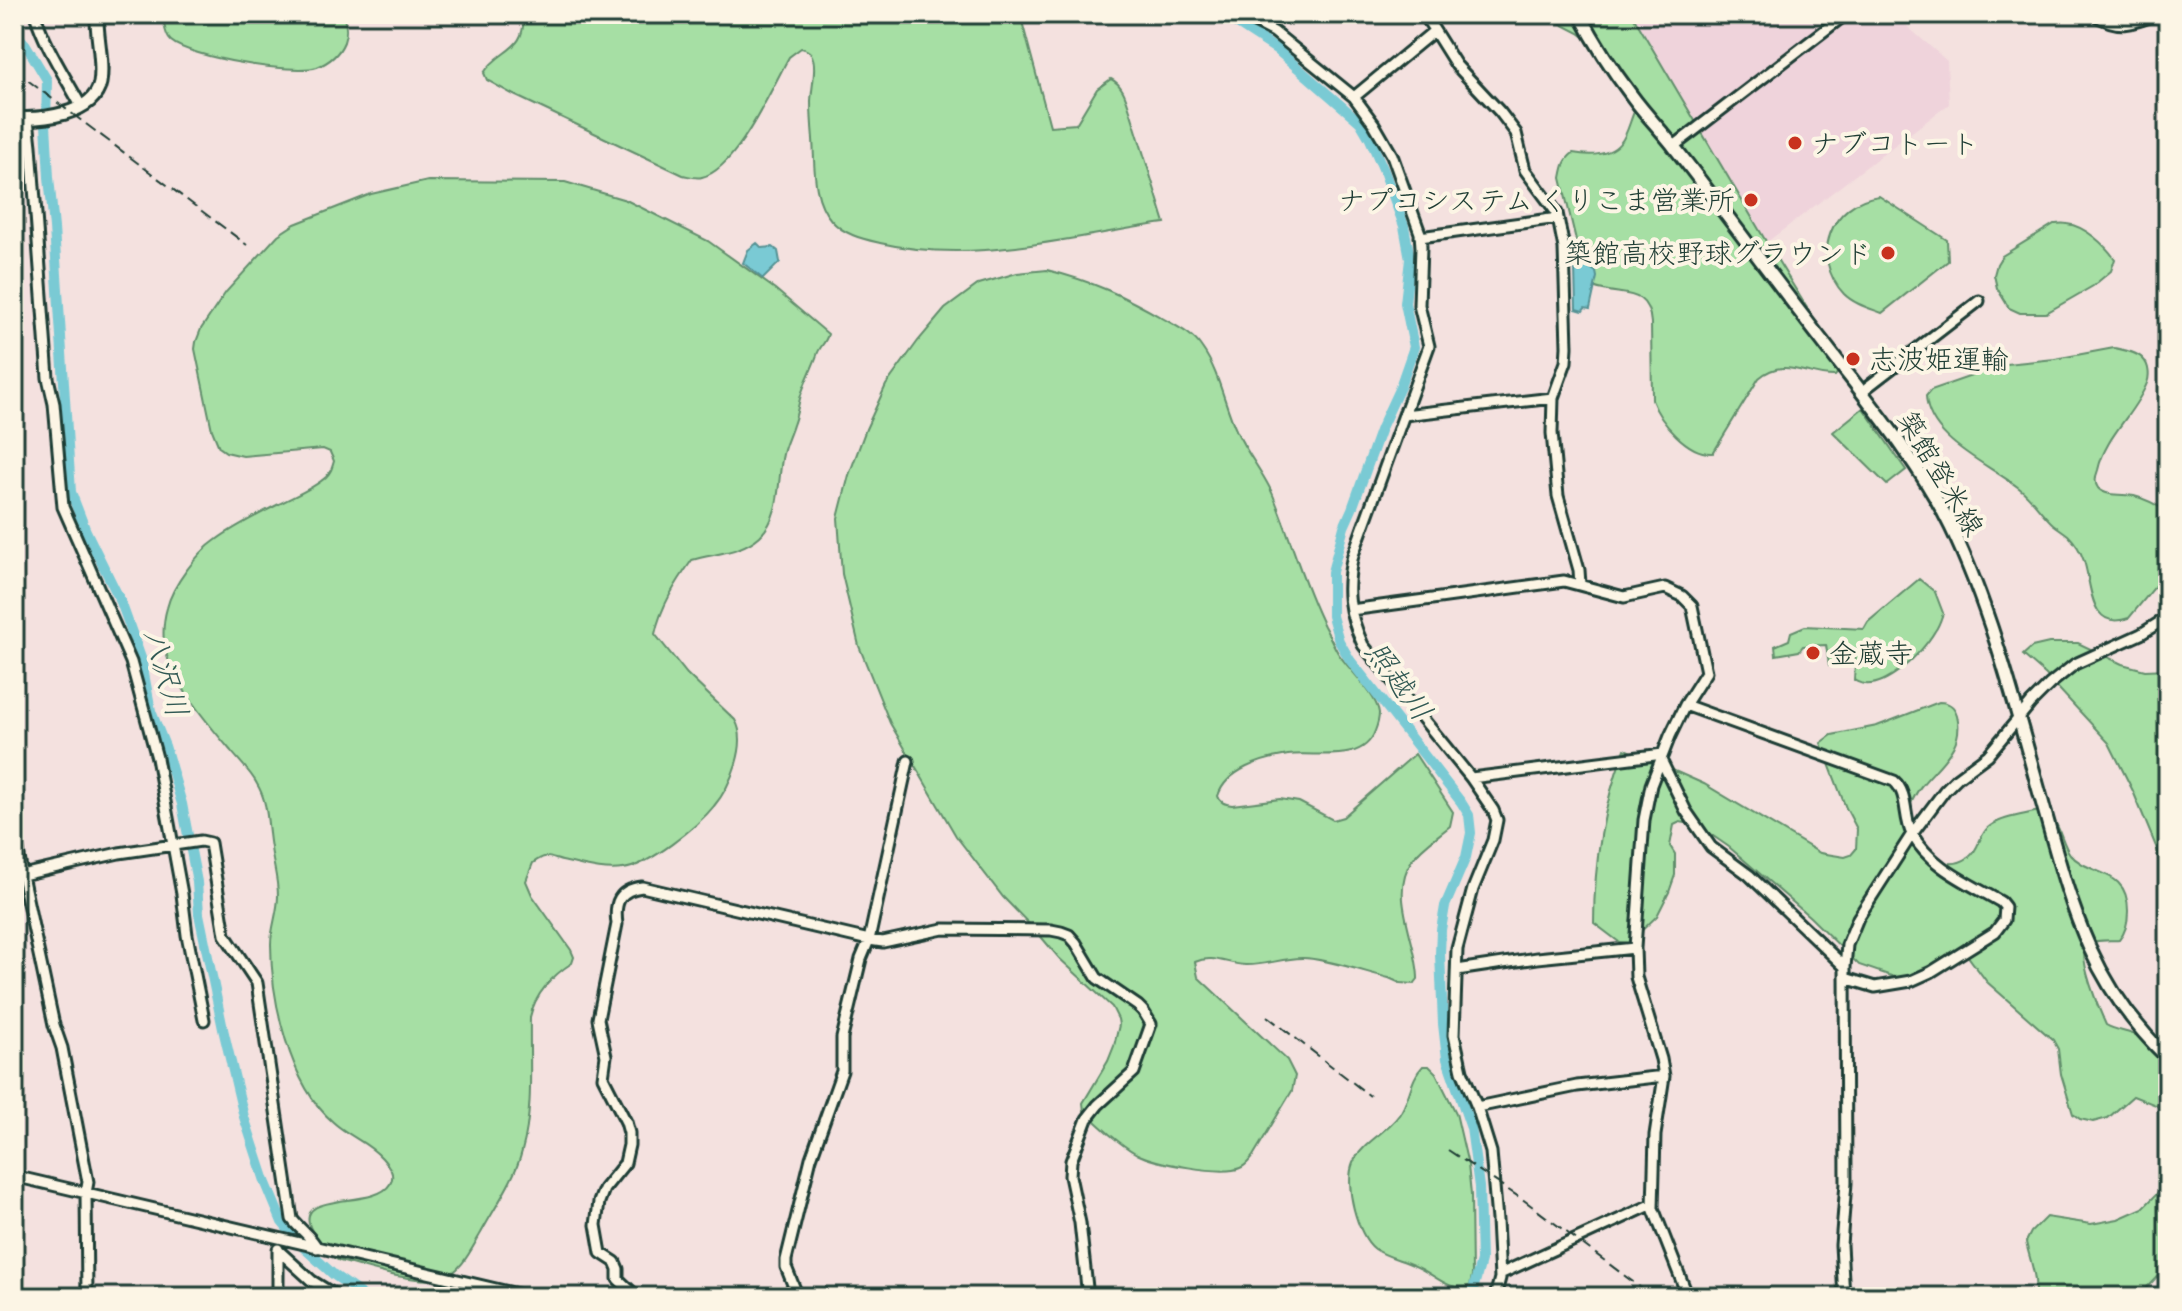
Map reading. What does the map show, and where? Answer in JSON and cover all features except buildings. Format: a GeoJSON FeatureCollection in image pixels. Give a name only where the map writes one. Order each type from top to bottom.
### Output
{"type":"FeatureCollection","features":[{"type":"Feature","properties":{"kind":"main road"},"geometry":{"type":"LineString","coordinates":[[14,118],[39,118],[81,106],[91,99],[100,84],[97,14]]}},
{"type":"Feature","properties":{"kind":"main road","name":"築館登米線"},"geometry":{"type":"LineString","coordinates":[[1580,14],[1633,98],[1674,146],[1861,392],[1951,525],[1984,608],[2067,888],[2088,947],[2118,1001],[2168,1058]]}},
{"type":"Feature","properties":{"kind":"street"},"geometry":{"type":"LineString","coordinates":[[35,14],[60,70],[81,106]]}},
{"type":"Feature","properties":{"kind":"street"},"geometry":{"type":"LineString","coordinates":[[1239,14],[1274,32],[1354,97],[1392,155],[1420,237],[1419,305],[1429,346],[1353,555],[1347,593],[1356,629],[1372,659],[1471,778],[1497,820],[1457,949],[1454,1035],[1462,1071],[1491,1152],[1500,1274],[1495,1297]]}},
{"type":"Feature","properties":{"kind":"street"},"geometry":{"type":"LineString","coordinates":[[1424,14],[1456,65],[1516,133],[1525,170],[1557,213],[1564,248],[1567,347],[1566,362],[1553,398],[1552,433],[1558,496],[1579,570],[1580,584]]}},
{"type":"Feature","properties":{"kind":"street"},"geometry":{"type":"LineString","coordinates":[[1674,146],[1846,14]]}},
{"type":"Feature","properties":{"kind":"street"},"geometry":{"type":"LineString","coordinates":[[2093,14],[2118,25],[2131,25],[2156,14]]}},
{"type":"Feature","properties":{"kind":"street"},"geometry":{"type":"LineString","coordinates":[[1354,97],[1434,31]]}},
{"type":"Feature","properties":{"kind":"street"},"geometry":{"type":"LineString","coordinates":[[39,118],[33,161],[48,378],[57,431],[63,507],[131,662],[157,758],[204,1020]]}},
{"type":"Feature","properties":{"kind":"street"},"geometry":{"type":"LineString","coordinates":[[1420,237],[1558,218]]}},
{"type":"Feature","properties":{"kind":"street"},"geometry":{"type":"LineString","coordinates":[[1861,392],[1979,301]]}},
{"type":"Feature","properties":{"kind":"street"},"geometry":{"type":"LineString","coordinates":[[1404,415],[1553,398]]}},
{"type":"Feature","properties":{"kind":"street"},"geometry":{"type":"LineString","coordinates":[[1351,610],[1564,581],[1624,597],[1665,588],[1682,596],[1692,606],[1707,667],[1705,677],[1685,705],[1646,804],[1635,948],[1636,977],[1664,1076],[1655,1135],[1653,1204],[1688,1297]]}},
{"type":"Feature","properties":{"kind":"street"},"geometry":{"type":"LineString","coordinates":[[1844,1297],[1841,1245],[1846,1183],[1845,972],[1847,945],[1858,918],[1912,834],[1945,790],[1988,755],[2050,684],[2075,664],[2141,634],[2168,617]]}},
{"type":"Feature","properties":{"kind":"street"},"geometry":{"type":"LineString","coordinates":[[1662,757],[1686,811],[1711,847],[1749,875],[1845,972],[1875,987],[1911,981],[1950,960],[2002,925],[2006,915],[2001,902],[1936,864],[1924,851],[1912,834],[1902,790],[1894,781],[1685,705]]}},
{"type":"Feature","properties":{"kind":"street"},"geometry":{"type":"LineString","coordinates":[[1471,778],[1662,757]]}},
{"type":"Feature","properties":{"kind":"street"},"geometry":{"type":"LineString","coordinates":[[798,1297],[786,1260],[811,1158],[842,1071],[842,1038],[861,959],[869,940],[908,761]]}},
{"type":"Feature","properties":{"kind":"street"},"geometry":{"type":"LineString","coordinates":[[14,826],[88,1182],[87,1297]]}},
{"type":"Feature","properties":{"kind":"street"},"geometry":{"type":"LineString","coordinates":[[22,875],[119,853],[201,841],[210,843],[225,935],[257,983],[292,1219],[317,1248]]}},
{"type":"Feature","properties":{"kind":"street"},"geometry":{"type":"LineString","coordinates":[[637,1297],[618,1279],[615,1262],[601,1253],[596,1225],[604,1189],[625,1163],[629,1145],[626,1122],[603,1077],[606,1056],[598,1019],[617,924],[615,912],[622,895],[629,889],[642,887],[883,942],[943,929],[1051,930],[1069,935],[1097,978],[1138,1006],[1149,1019],[1150,1030],[1137,1067],[1087,1119],[1071,1161],[1070,1176],[1080,1223],[1088,1297]]}},
{"type":"Feature","properties":{"kind":"street"},"geometry":{"type":"LineString","coordinates":[[1457,970],[1635,948]]}},
{"type":"Feature","properties":{"kind":"street"},"geometry":{"type":"LineString","coordinates":[[1477,1107],[1577,1086],[1664,1076]]}},
{"type":"Feature","properties":{"kind":"street"},"geometry":{"type":"LineString","coordinates":[[14,1176],[530,1297]]}},
{"type":"Feature","properties":{"kind":"street"},"geometry":{"type":"LineString","coordinates":[[1500,1274],[1653,1204]]}},
{"type":"Feature","properties":{"kind":"street"},"geometry":{"type":"LineString","coordinates":[[278,1297],[279,1237]]}},
{"type":"Feature","properties":{"kind":"street"},"geometry":{"type":"LineString","coordinates":[[278,1250],[312,1281],[338,1297]]}},
{"type":"Feature","properties":{"kind":"shaded area"},"geometry":{"type":"Polygon","coordinates":[[[1591,14],[1893,14],[1947,61],[1949,104],[1759,248],[1591,14]]]}},
{"type":"Feature","properties":{"kind":"green space"},"geometry":{"type":"Polygon","coordinates":[[[177,14],[335,14],[344,18],[346,33],[337,54],[317,67],[265,67],[198,53],[171,41],[164,23],[177,14]]]}},
{"type":"Feature","properties":{"kind":"green space"},"geometry":{"type":"Polygon","coordinates":[[[523,14],[1020,14],[1050,126],[1076,124],[1097,89],[1111,79],[1121,88],[1165,223],[987,250],[916,249],[860,238],[831,220],[817,192],[811,111],[814,64],[808,51],[801,48],[789,57],[752,125],[728,159],[715,171],[695,178],[683,175],[487,80],[484,73],[490,65],[521,36],[523,14]]]}},
{"type":"Feature","properties":{"kind":"green space"},"geometry":{"type":"Polygon","coordinates":[[[1542,14],[1632,14],[1831,347],[1840,370],[1835,376],[1787,368],[1768,372],[1759,378],[1713,453],[1694,449],[1685,443],[1668,427],[1656,409],[1652,400],[1651,323],[1645,303],[1631,295],[1593,287],[1582,265],[1561,178],[1563,167],[1573,153],[1598,154],[1616,147],[1625,136],[1634,112],[1603,52],[1579,33],[1542,14]]]}},
{"type":"Feature","properties":{"kind":"green space"},"geometry":{"type":"Polygon","coordinates":[[[428,181],[565,182],[626,200],[708,241],[775,289],[828,334],[801,395],[783,454],[775,508],[767,528],[745,546],[692,560],[665,604],[655,634],[687,674],[735,720],[740,740],[731,777],[720,798],[697,824],[646,861],[615,870],[546,857],[533,863],[526,881],[532,895],[574,957],[572,963],[540,993],[532,1009],[528,1118],[515,1172],[465,1259],[449,1275],[431,1280],[391,1275],[340,1261],[323,1249],[312,1231],[308,1218],[313,1210],[381,1192],[390,1184],[392,1173],[377,1153],[339,1127],[318,1106],[294,1063],[274,990],[271,944],[278,890],[264,799],[252,775],[191,700],[173,671],[164,644],[165,616],[170,599],[201,553],[238,525],[315,485],[328,475],[334,461],[330,452],[323,449],[243,456],[219,447],[212,430],[195,349],[201,329],[226,292],[278,235],[295,224],[371,194],[428,181]]]}},
{"type":"Feature","properties":{"kind":"green space","name":"築館高校野球グラウンド"},"geometry":{"type":"Polygon","coordinates":[[[1879,196],[1947,240],[1948,261],[1882,313],[1844,294],[1833,279],[1827,248],[1830,233],[1848,209],[1862,200],[1879,196]]]}},
{"type":"Feature","properties":{"kind":"green space"},"geometry":{"type":"Polygon","coordinates":[[[2054,224],[2081,228],[2094,237],[2115,259],[2111,271],[2093,286],[2046,313],[2020,313],[2009,308],[1997,288],[1994,275],[1997,264],[2002,256],[2054,224]]]}},
{"type":"Feature","properties":{"kind":"green space"},"geometry":{"type":"Polygon","coordinates":[[[1047,270],[1121,296],[1180,328],[1198,343],[1213,368],[1237,432],[1273,495],[1324,626],[1338,653],[1377,706],[1379,715],[1375,731],[1369,742],[1360,749],[1337,754],[1299,754],[1267,759],[1246,767],[1229,779],[1218,796],[1220,800],[1232,805],[1280,799],[1299,802],[1333,820],[1343,817],[1415,754],[1453,812],[1450,826],[1416,855],[1405,874],[1403,903],[1417,965],[1418,979],[1414,984],[1311,959],[1295,958],[1252,965],[1214,959],[1195,962],[1198,977],[1287,1060],[1295,1076],[1292,1091],[1253,1156],[1244,1166],[1231,1170],[1188,1167],[1146,1158],[1123,1145],[1084,1111],[1083,1103],[1114,1046],[1118,1019],[1112,1007],[1059,958],[1003,897],[956,836],[890,723],[859,646],[842,574],[838,518],[849,475],[886,385],[945,309],[979,284],[1017,273],[1047,270]]]}},
{"type":"Feature","properties":{"kind":"green space"},"geometry":{"type":"Polygon","coordinates":[[[2114,348],[2140,357],[2147,364],[2148,377],[2142,394],[2107,446],[2096,484],[2105,493],[2139,497],[2168,512],[2168,571],[2129,618],[2116,621],[2106,618],[2094,604],[2084,561],[2071,538],[2019,488],[1948,438],[1929,412],[1926,396],[1931,390],[2006,364],[2114,348]]]}},
{"type":"Feature","properties":{"kind":"green space"},"geometry":{"type":"Polygon","coordinates":[[[1863,408],[1906,470],[1887,485],[1833,432],[1863,408]]]}},
{"type":"Feature","properties":{"kind":"green space"},"geometry":{"type":"Polygon","coordinates":[[[1919,579],[1935,592],[1943,613],[1921,650],[1888,678],[1864,684],[1854,680],[1856,649],[1851,648],[1839,666],[1829,665],[1826,645],[1803,646],[1799,651],[1776,655],[1775,646],[1789,640],[1791,632],[1805,626],[1864,629],[1868,622],[1919,579]]]}},
{"type":"Feature","properties":{"kind":"green space"},"geometry":{"type":"Polygon","coordinates":[[[2049,643],[2078,643],[2122,664],[2145,670],[2168,669],[2168,888],[2157,849],[2109,743],[2046,675],[2023,655],[2032,647],[2049,643]]]}},
{"type":"Feature","properties":{"kind":"green space"},"geometry":{"type":"Polygon","coordinates":[[[1939,702],[1950,705],[1956,712],[1957,736],[1949,754],[1920,788],[1909,807],[1920,841],[1936,859],[1957,863],[1973,854],[1990,826],[2007,818],[2039,811],[2056,823],[2070,854],[2122,887],[2128,911],[2125,930],[2119,940],[2097,941],[2087,945],[2084,960],[2106,1025],[2142,1038],[2168,1063],[2168,1115],[2156,1105],[2133,1096],[2108,1118],[2093,1122],[2080,1119],[2073,1114],[2061,1074],[2058,1049],[2053,1040],[1987,982],[1967,955],[1944,957],[1933,971],[1903,980],[1859,965],[1810,917],[1729,847],[1697,825],[1680,822],[1674,825],[1670,846],[1675,854],[1675,875],[1669,892],[1657,916],[1630,942],[1619,942],[1594,923],[1601,834],[1625,749],[1704,784],[1820,853],[1845,857],[1856,849],[1857,829],[1821,743],[1832,735],[1877,726],[1939,702]]]}},
{"type":"Feature","properties":{"kind":"green space"},"geometry":{"type":"Polygon","coordinates":[[[1423,1066],[1429,1066],[1436,1073],[1456,1113],[1468,1165],[1471,1195],[1470,1286],[1448,1285],[1422,1269],[1375,1249],[1358,1222],[1351,1196],[1353,1163],[1362,1150],[1399,1115],[1423,1066]]]}},
{"type":"Feature","properties":{"kind":"green space"},"geometry":{"type":"Polygon","coordinates":[[[2168,1173],[2168,1265],[2138,1297],[2033,1297],[2035,1278],[2026,1242],[2046,1217],[2091,1224],[2118,1219],[2143,1208],[2156,1195],[2168,1173]]]}},
{"type":"Feature","properties":{"kind":"water"},"geometry":{"type":"Polygon","coordinates":[[[757,243],[762,248],[773,247],[778,251],[780,262],[763,279],[743,263],[748,250],[757,243]]]}},
{"type":"Feature","properties":{"kind":"water"},"geometry":{"type":"Polygon","coordinates":[[[1589,267],[1597,277],[1590,309],[1583,311],[1576,309],[1575,268],[1589,267]]]}},
{"type":"Feature","properties":{"kind":"waterway","name":"照越川"},"geometry":{"type":"LineString","coordinates":[[1222,14],[1276,49],[1360,122],[1384,171],[1404,226],[1410,259],[1405,303],[1414,347],[1344,527],[1332,572],[1332,616],[1339,641],[1350,660],[1469,815],[1471,833],[1466,857],[1445,906],[1440,954],[1447,1059],[1471,1128],[1479,1187],[1481,1261],[1471,1297]]}},
{"type":"Feature","properties":{"kind":"waterway","name":"八沢川"},"geometry":{"type":"LineString","coordinates":[[14,32],[26,45],[47,80],[49,177],[71,492],[86,531],[121,602],[141,658],[151,711],[182,804],[197,882],[199,914],[244,1117],[282,1222],[303,1247],[365,1297]]}},
{"type":"Feature","properties":{"kind":"waterway"},"geometry":{"type":"LineString","coordinates":[[2159,1297],[2168,1287]]}},
{"type":"Feature","properties":{"kind":"railway"},"geometry":{"type":"LineString","coordinates":[[14,70],[247,245]]}},
{"type":"Feature","properties":{"kind":"railway"},"geometry":{"type":"LineString","coordinates":[[1267,1016],[1370,1096]]}},
{"type":"Feature","properties":{"kind":"railway"},"geometry":{"type":"LineString","coordinates":[[1448,1150],[1525,1201],[1653,1297]]}},
{"type":"Feature","properties":{"kind":"place","name":"ナブコトート"},"geometry":{"type":"Point","coordinates":[1795,143]}},
{"type":"Feature","properties":{"kind":"place","name":"ナプコシステム くりこま営業所"},"geometry":{"type":"Point","coordinates":[1751,200]}},
{"type":"Feature","properties":{"kind":"place","name":"築館高校野球グラウンド"},"geometry":{"type":"Point","coordinates":[1888,253]}},
{"type":"Feature","properties":{"kind":"place","name":"志波姫運輸"},"geometry":{"type":"Point","coordinates":[1853,359]}},
{"type":"Feature","properties":{"kind":"place","name":"金蔵寺"},"geometry":{"type":"Point","coordinates":[1813,653]}}]}
